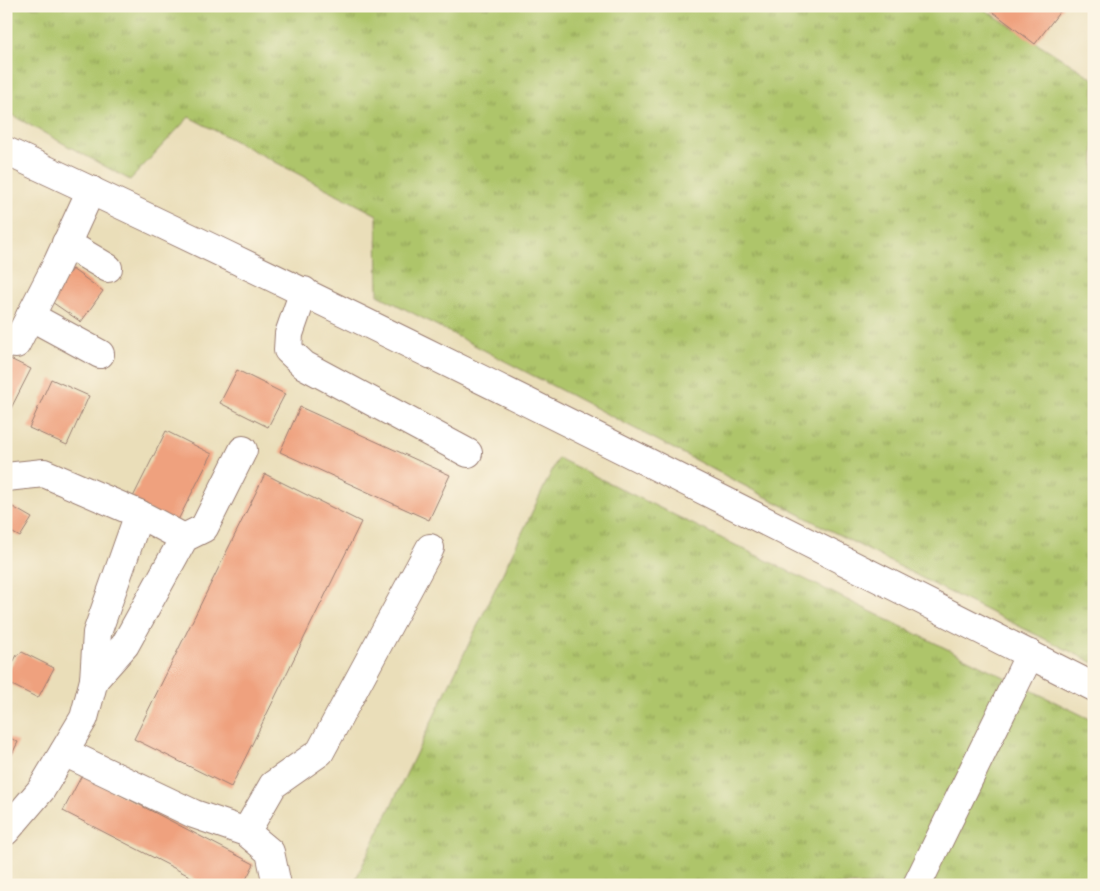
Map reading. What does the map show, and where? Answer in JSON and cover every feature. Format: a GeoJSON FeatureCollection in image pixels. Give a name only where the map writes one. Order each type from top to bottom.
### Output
{"type":"FeatureCollection","features":[{"type":"Feature","properties":{"kind":"lane"},"geometry":{"type":"LineString","coordinates":[[6,151],[304,291],[596,434],[1094,687]]}},
{"type":"Feature","properties":{"kind":"lane"},"geometry":{"type":"LineString","coordinates":[[6,339],[16,344],[91,190]]}},
{"type":"Feature","properties":{"kind":"lane"},"geometry":{"type":"LineString","coordinates":[[66,242],[108,268]]}},
{"type":"Feature","properties":{"kind":"lane"},"geometry":{"type":"LineString","coordinates":[[304,291],[289,334],[288,350],[304,365],[468,452]]}},
{"type":"Feature","properties":{"kind":"lane"},"geometry":{"type":"LineString","coordinates":[[30,316],[100,354]]}},
{"type":"Feature","properties":{"kind":"lane"},"geometry":{"type":"LineString","coordinates":[[94,680],[125,645],[184,538],[204,528],[243,450]]}},
{"type":"Feature","properties":{"kind":"lane"},"geometry":{"type":"LineString","coordinates":[[6,477],[44,474],[139,514],[184,538]]}},
{"type":"Feature","properties":{"kind":"lane"},"geometry":{"type":"LineString","coordinates":[[6,831],[41,790],[84,718],[94,680],[96,633],[139,514]]}},
{"type":"Feature","properties":{"kind":"lane"},"geometry":{"type":"LineString","coordinates":[[246,832],[274,785],[320,752],[430,548]]}},
{"type":"Feature","properties":{"kind":"lane"},"geometry":{"type":"LineString","coordinates":[[917,885],[1030,654]]}},
{"type":"Feature","properties":{"kind":"lane"},"geometry":{"type":"LineString","coordinates":[[64,752],[194,814],[246,832],[270,852],[277,885]]}},
{"type":"Feature","properties":{"kind":"green space"},"geometry":{"type":"Polygon","coordinates":[[[6,6],[979,6],[1094,79],[1094,663],[943,589],[378,295],[377,215],[189,117],[130,180],[6,112],[6,6]]]}},
{"type":"Feature","properties":{"kind":"green space"},"geometry":{"type":"Polygon","coordinates":[[[558,458],[1094,721],[1094,885],[353,885],[558,458]]]}},
{"type":"Feature","properties":{"kind":"building"},"geometry":{"type":"Polygon","coordinates":[[[985,6],[1064,6],[1035,44],[985,6]]]}},
{"type":"Feature","properties":{"kind":"building"},"geometry":{"type":"Polygon","coordinates":[[[72,269],[103,291],[81,322],[49,300],[72,269]]]}},
{"type":"Feature","properties":{"kind":"building"},"geometry":{"type":"Polygon","coordinates":[[[6,357],[31,369],[6,418],[6,357]]]}},
{"type":"Feature","properties":{"kind":"building"},"geometry":{"type":"Polygon","coordinates":[[[237,370],[285,394],[268,427],[220,403],[237,370]]]}},
{"type":"Feature","properties":{"kind":"building"},"geometry":{"type":"Polygon","coordinates":[[[51,379],[89,396],[67,445],[29,428],[51,379]]]}},
{"type":"Feature","properties":{"kind":"building"},"geometry":{"type":"Polygon","coordinates":[[[300,407],[450,475],[429,520],[280,452],[300,407]]]}},
{"type":"Feature","properties":{"kind":"building"},"geometry":{"type":"Polygon","coordinates":[[[166,431],[212,454],[176,524],[131,501],[166,431]]]}},
{"type":"Feature","properties":{"kind":"building"},"geometry":{"type":"Polygon","coordinates":[[[265,474],[361,522],[231,787],[134,739],[265,474]]]}},
{"type":"Feature","properties":{"kind":"building"},"geometry":{"type":"Polygon","coordinates":[[[6,503],[32,518],[20,537],[6,529],[6,503]]]}},
{"type":"Feature","properties":{"kind":"building"},"geometry":{"type":"Polygon","coordinates":[[[22,652],[54,668],[38,698],[6,682],[6,676],[17,655],[22,652]]]}},
{"type":"Feature","properties":{"kind":"building"},"geometry":{"type":"Polygon","coordinates":[[[6,736],[18,742],[6,766],[6,736]]]}},
{"type":"Feature","properties":{"kind":"building"},"geometry":{"type":"Polygon","coordinates":[[[82,775],[254,864],[243,885],[207,885],[63,811],[82,775]]]}}]}
